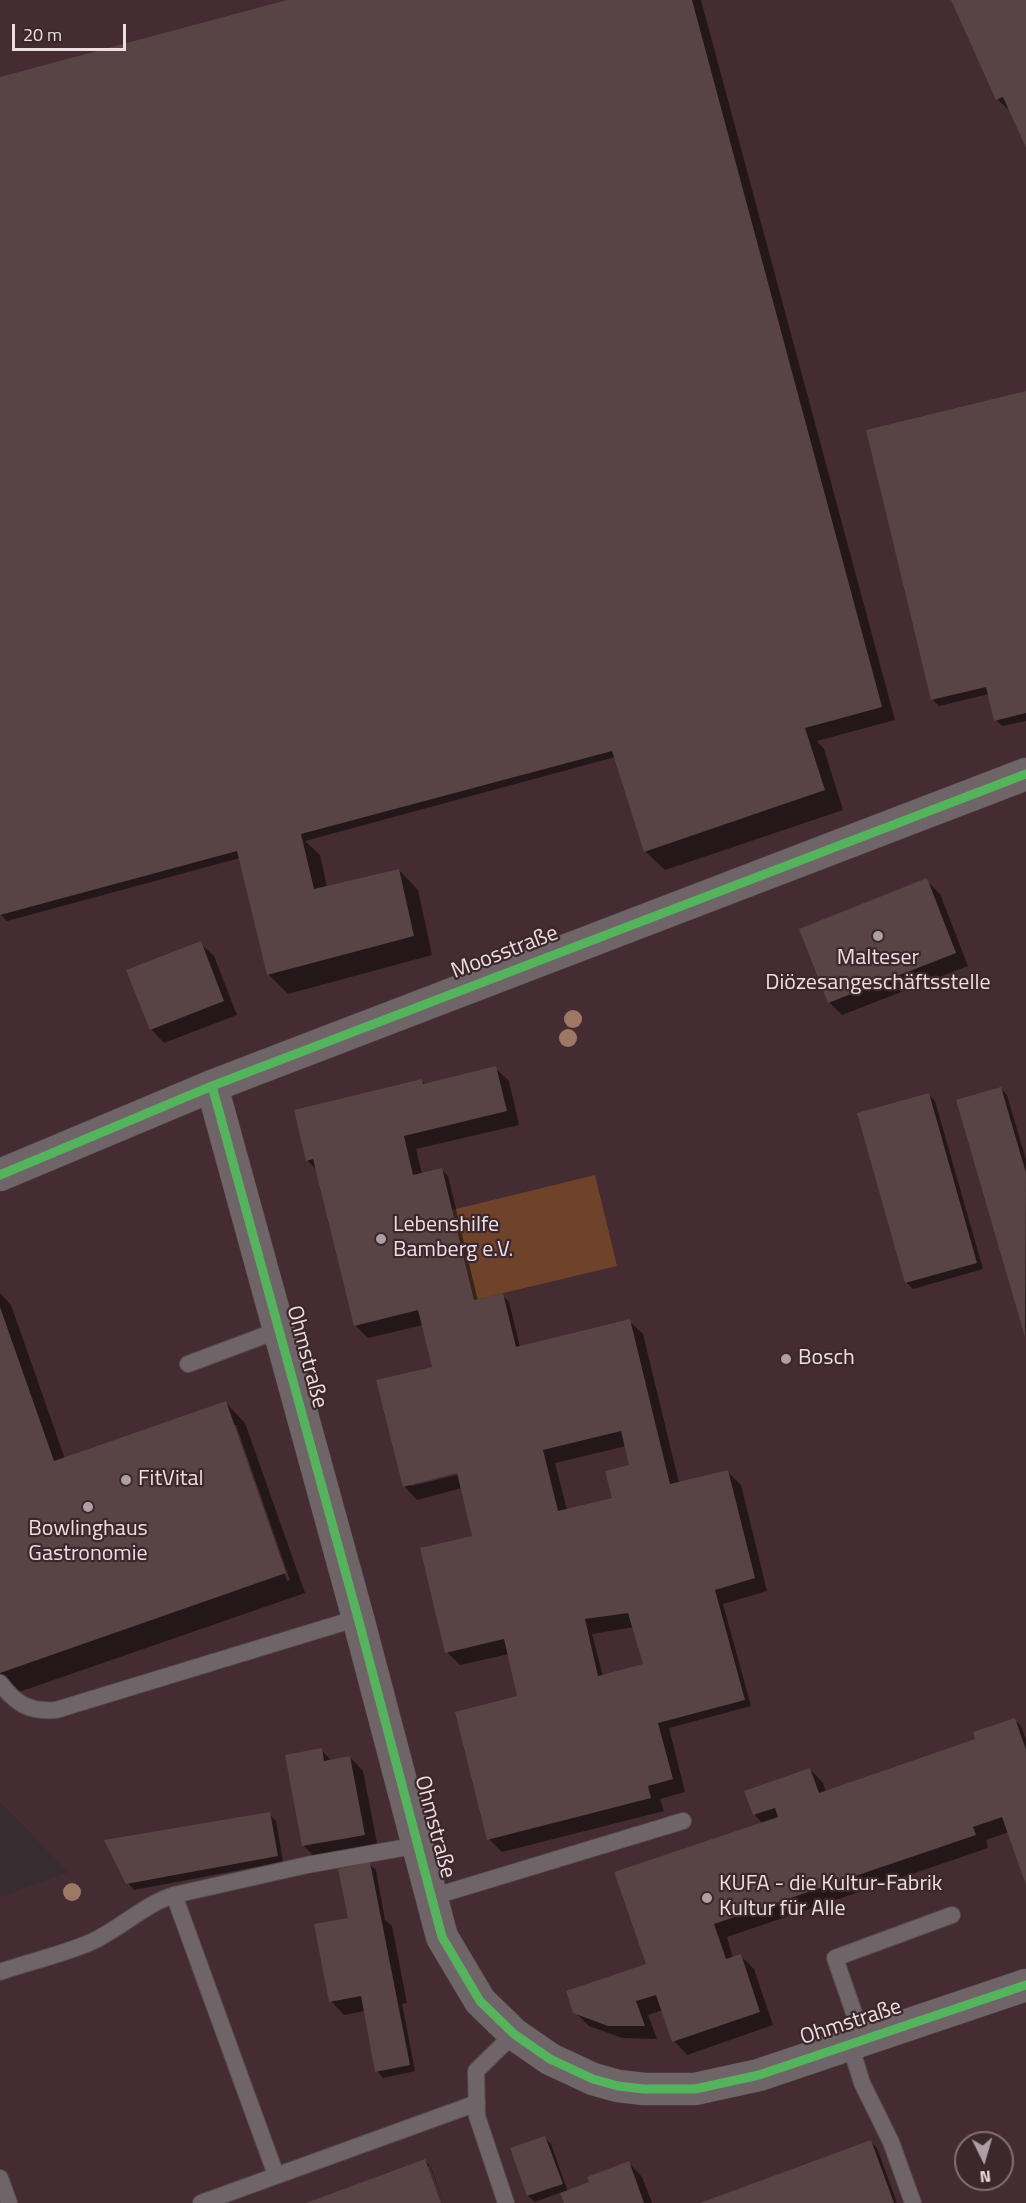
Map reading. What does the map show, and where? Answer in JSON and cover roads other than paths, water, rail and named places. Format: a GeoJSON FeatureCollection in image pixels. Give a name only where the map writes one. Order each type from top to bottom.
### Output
{"type":"FeatureCollection","features":[{"type":"Feature","properties":{"kind":"street","name":"Moosstraße"},"geometry":{"type":"LineString","coordinates":[[0,1174],[212,1086],[1026,774]]}},
{"type":"Feature","properties":{"kind":"street","name":"Ohmstraße"},"geometry":{"type":"LineString","coordinates":[[212,1086],[358,1618],[442,1937],[480,2001],[514,2034],[550,2059],[593,2079],[618,2086],[644,2089],[695,2089],[759,2074],[1026,1985]]}},
{"type":"Feature","properties":{"kind":"lane"},"geometry":{"type":"LineString","coordinates":[[188,1364],[279,1330]]}},
{"type":"Feature","properties":{"kind":"lane"},"geometry":{"type":"LineString","coordinates":[[0,1683],[11,1696],[27,1708],[38,1711],[56,1710],[358,1618]]}},
{"type":"Feature","properties":{"kind":"lane"},"geometry":{"type":"LineString","coordinates":[[432,1897],[683,1821]]}},
{"type":"Feature","properties":{"kind":"lane"},"geometry":{"type":"LineString","coordinates":[[0,1972],[88,1943],[123,1924],[155,1901],[174,1895],[307,1865],[419,1845]]}},
{"type":"Feature","properties":{"kind":"lane"},"geometry":{"type":"LineString","coordinates":[[174,1895],[263,2156],[276,2175]]}},
{"type":"Feature","properties":{"kind":"lane"},"geometry":{"type":"LineString","coordinates":[[913,2203],[891,2142],[862,2083],[857,2042],[835,1958],[952,1915]]}},
{"type":"Feature","properties":{"kind":"lane"},"geometry":{"type":"LineString","coordinates":[[506,2203],[477,2116],[476,2071],[514,2034]]}},
{"type":"Feature","properties":{"kind":"lane"},"geometry":{"type":"LineString","coordinates":[[201,2203],[477,2103]]}},
{"type":"Feature","properties":{"kind":"lane"},"geometry":{"type":"LineString","coordinates":[[263,2156],[306,2164]]}},
{"type":"Feature","properties":{"kind":"lane"},"geometry":{"type":"LineString","coordinates":[[0,2178],[9,2203]]}},
{"type":"Feature","properties":{"kind":"place","name":"Malteser Diözesangeschäftsstelle"},"geometry":{"type":"Point","coordinates":[878,936]}},
{"type":"Feature","properties":{"kind":"place","name":"Lebenshilfe Bamberg e.V."},"geometry":{"type":"Point","coordinates":[381,1239]}},
{"type":"Feature","properties":{"kind":"place","name":"Bosch"},"geometry":{"type":"Point","coordinates":[786,1359]}},
{"type":"Feature","properties":{"kind":"place","name":"FitVital"},"geometry":{"type":"Point","coordinates":[126,1480]}},
{"type":"Feature","properties":{"kind":"place","name":"Bowlinghaus Gastronomie"},"geometry":{"type":"Point","coordinates":[88,1507]}},
{"type":"Feature","properties":{"kind":"place","name":"KUFA - die Kultur-Fabrik Kultur für Alle"},"geometry":{"type":"Point","coordinates":[707,1898]}}]}
